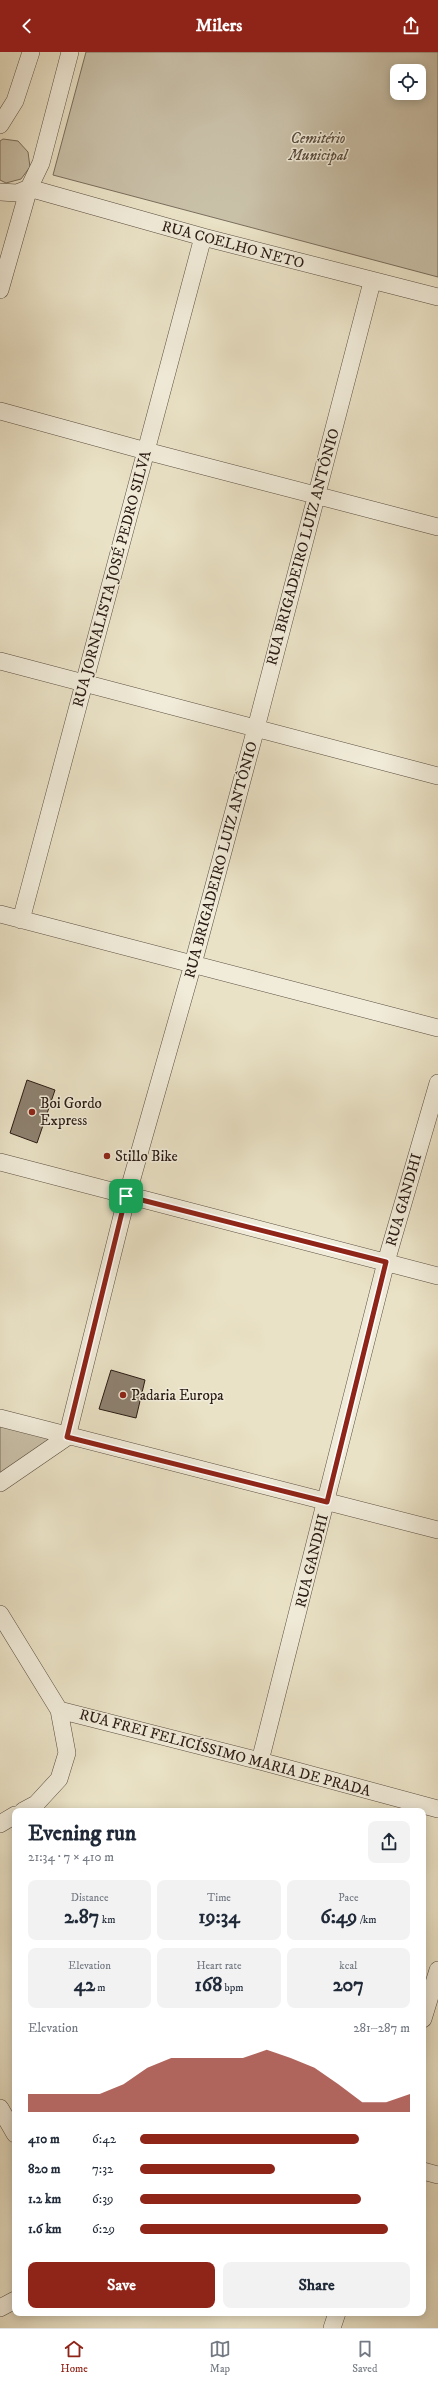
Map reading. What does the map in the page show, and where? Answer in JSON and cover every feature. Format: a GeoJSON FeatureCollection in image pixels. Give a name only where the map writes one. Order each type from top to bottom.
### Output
{"type":"FeatureCollection","features":[{"type":"Feature","properties":{"kind":"street"},"geometry":{"type":"LineString","coordinates":[[0,125],[15,101],[31,52]]}},
{"type":"Feature","properties":{"kind":"street"},"geometry":{"type":"LineString","coordinates":[[0,290],[29,188],[41,163],[70,52]]}},
{"type":"Feature","properties":{"kind":"street"},"geometry":{"type":"LineString","coordinates":[[0,192],[17,193],[29,188]]}},
{"type":"Feature","properties":{"kind":"street","name":"RUA COELHO NETO"},"geometry":{"type":"LineString","coordinates":[[29,188],[203,237],[372,282],[438,297]]}},
{"type":"Feature","properties":{"kind":"street","name":"RUA JORNALISTA JOSÉ PEDRO SILVA"},"geometry":{"type":"LineString","coordinates":[[21,920],[203,237]]}},
{"type":"Feature","properties":{"kind":"street","name":"RUA BRIGADEIRO LUIZ ANTÔNIO"},"geometry":{"type":"LineString","coordinates":[[67,1437],[126,1196],[193,964],[372,282]]}},
{"type":"Feature","properties":{"kind":"street"},"geometry":{"type":"LineString","coordinates":[[0,411],[317,496],[438,526]]}},
{"type":"Feature","properties":{"kind":"street"},"geometry":{"type":"LineString","coordinates":[[0,661],[438,776]]}},
{"type":"Feature","properties":{"kind":"street"},"geometry":{"type":"LineString","coordinates":[[0,914],[438,1028]]}},
{"type":"Feature","properties":{"kind":"street","name":"RUA GANDHI"},"geometry":{"type":"LineString","coordinates":[[260,1761],[327,1502],[386,1262],[438,1083]]}},
{"type":"Feature","properties":{"kind":"street"},"geometry":{"type":"LineString","coordinates":[[0,1162],[438,1276]]}},
{"type":"Feature","properties":{"kind":"street"},"geometry":{"type":"LineString","coordinates":[[0,1418],[67,1437],[438,1530]]}},
{"type":"Feature","properties":{"kind":"street"},"geometry":{"type":"LineString","coordinates":[[0,1483],[67,1437]]}},
{"type":"Feature","properties":{"kind":"street"},"geometry":{"type":"LineString","coordinates":[[0,1614],[59,1710],[66,1753],[59,1779],[34,1808]]}},
{"type":"Feature","properties":{"kind":"street","name":"RUA FREI FELICÍSSIMO MARIA DE PRADA"},"geometry":{"type":"LineString","coordinates":[[59,1710],[260,1761],[396,1805],[438,1809]]}},
{"type":"Feature","properties":{"kind":"street"},"geometry":{"type":"LineString","coordinates":[[0,1824],[12,1817]]}},
{"type":"Feature","properties":{"kind":"street"},"geometry":{"type":"LineString","coordinates":[[426,2009],[438,1970]]}},
{"type":"Feature","properties":{"kind":"street"},"geometry":{"type":"LineString","coordinates":[[0,2108],[12,2129]]}},
{"type":"Feature","properties":{"kind":"street"},"geometry":{"type":"LineString","coordinates":[[426,2172],[438,2175]]}},
{"type":"Feature","properties":{"kind":"street"},"geometry":{"type":"LineString","coordinates":[[0,2308],[12,2302]]}},
{"type":"Feature","properties":{"kind":"street"},"geometry":{"type":"LineString","coordinates":[[332,2328],[335,2316]]}},
{"type":"Feature","properties":{"kind":"green space","name":"Cemitério Municipal"},"geometry":{"type":"Polygon","coordinates":[[[86,52],[438,52],[438,277],[53,175],[86,52]]]}},
{"type":"Feature","properties":{"kind":"green space"},"geometry":{"type":"Polygon","coordinates":[[[3,139],[18,141],[28,152],[30,167],[21,179],[6,183],[0,180],[0,141],[3,139]]]}},
{"type":"Feature","properties":{"kind":"green space"},"geometry":{"type":"Polygon","coordinates":[[[0,1420],[64,1438],[0,1480],[0,1420]]]}},
{"type":"Feature","properties":{"kind":"building","name":"Boi Gordo Express"},"geometry":{"type":"Polygon","coordinates":[[[27,1080],[55,1090],[37,1143],[10,1133],[27,1080]]]}},
{"type":"Feature","properties":{"kind":"building","name":"Padaria Europa"},"geometry":{"type":"Polygon","coordinates":[[[111,1370],[145,1380],[136,1418],[99,1409],[111,1370]]]}},
{"type":"Feature","properties":{"kind":"place","name":"Boi Gordo Express"},"geometry":{"type":"Point","coordinates":[32,1112]}},
{"type":"Feature","properties":{"kind":"place","name":"Stillo Bike"},"geometry":{"type":"Point","coordinates":[107,1156]}},
{"type":"Feature","properties":{"kind":"place","name":"Padaria Europa"},"geometry":{"type":"Point","coordinates":[123,1395]}},
{"type":"Feature","properties":{"kind":"route"},"geometry":{"type":"LineString","coordinates":[[126,1196],[386,1262],[327,1502],[67,1437],[126,1196]]}}]}
